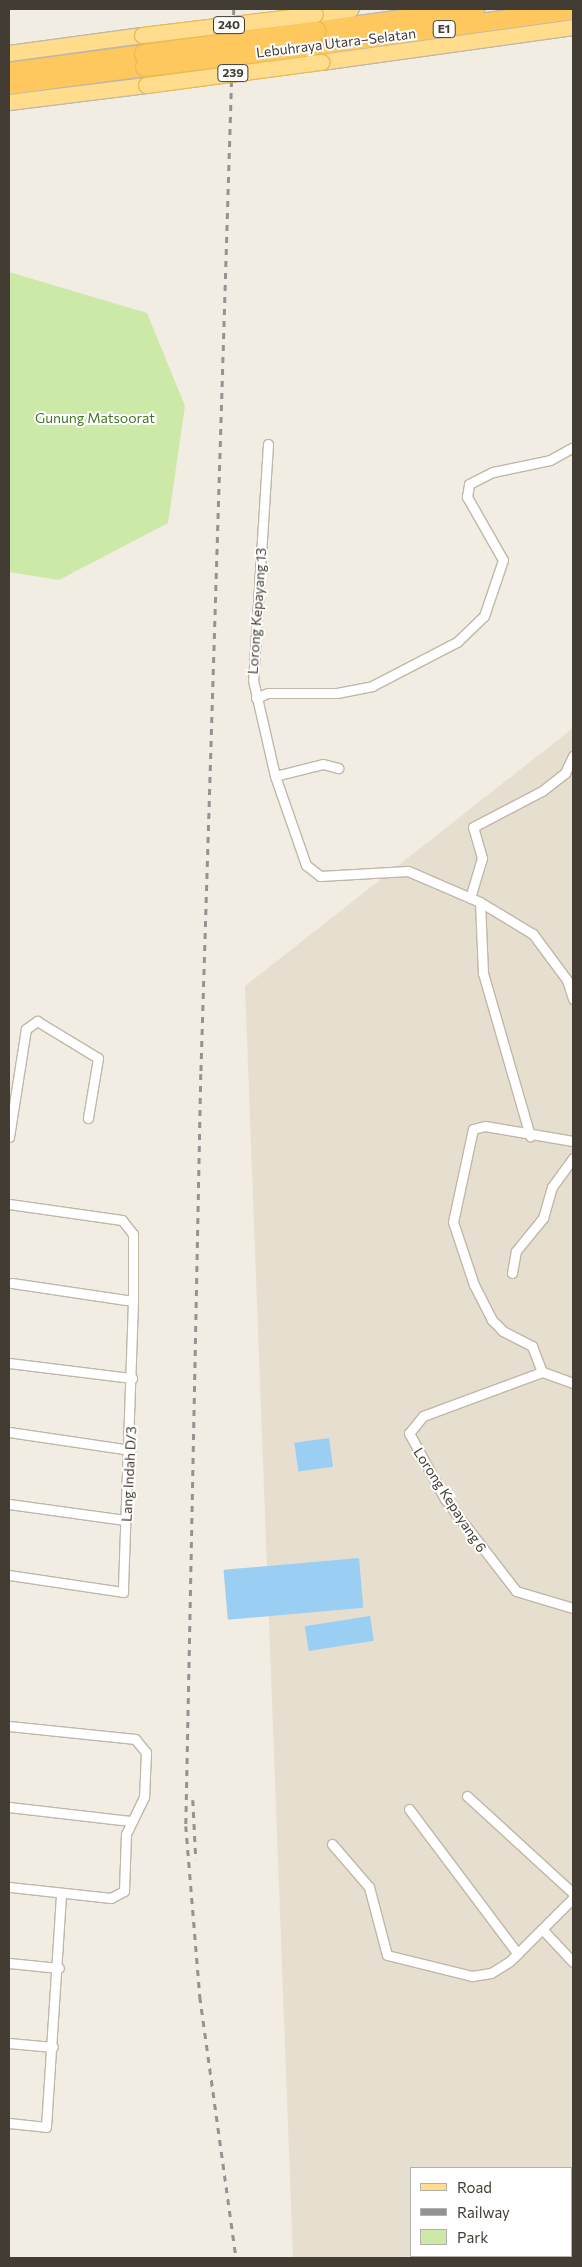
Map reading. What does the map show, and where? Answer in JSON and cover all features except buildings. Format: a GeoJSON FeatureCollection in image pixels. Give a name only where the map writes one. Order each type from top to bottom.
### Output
{"type":"FeatureCollection","features":[{"type":"Feature","properties":{"kind":"highway","name":"Lebuhraya Utara–Selatan"},"geometry":{"type":"LineString","coordinates":[[9,85],[145,69],[475,9]]}},
{"type":"Feature","properties":{"kind":"highway","name":"Lebuhraya Utara–Selatan"},"geometry":{"type":"LineString","coordinates":[[316,38],[573,10]]}},
{"type":"Feature","properties":{"kind":"highway","name":"Lebuhraya Utara–Selatan"},"geometry":{"type":"LineString","coordinates":[[9,72],[145,69]]}},
{"type":"Feature","properties":{"kind":"main road","name":"240"},"geometry":{"type":"LineString","coordinates":[[9,53],[142,36],[316,38],[351,9]]}},
{"type":"Feature","properties":{"kind":"main road"},"geometry":{"type":"LineString","coordinates":[[316,38],[573,27]]}},
{"type":"Feature","properties":{"kind":"main road"},"geometry":{"type":"LineString","coordinates":[[9,102],[145,69]]}},
{"type":"Feature","properties":{"kind":"street","name":"Lorong Kepayang 13"},"geometry":{"type":"LineString","coordinates":[[268,444],[253,680],[275,776],[312,874],[408,871],[480,902],[533,934],[570,980],[573,999]]}},
{"type":"Feature","properties":{"kind":"street"},"geometry":{"type":"LineString","coordinates":[[256,698],[268,693],[337,693],[372,686],[457,642],[484,616],[503,560],[469,502],[469,484],[493,472],[550,460],[573,447]]}},
{"type":"Feature","properties":{"kind":"street"},"geometry":{"type":"LineString","coordinates":[[470,898],[482,858],[473,827],[542,791],[565,773],[573,756]]}},
{"type":"Feature","properties":{"kind":"street"},"geometry":{"type":"LineString","coordinates":[[275,776],[323,764],[338,768]]}},
{"type":"Feature","properties":{"kind":"street"},"geometry":{"type":"LineString","coordinates":[[480,902],[483,973],[530,1136]]}},
{"type":"Feature","properties":{"kind":"street"},"geometry":{"type":"LineString","coordinates":[[9,1137],[26,1030],[37,1021],[98,1058],[88,1118]]}},
{"type":"Feature","properties":{"kind":"street"},"geometry":{"type":"LineString","coordinates":[[573,1141],[530,1136],[484,1126],[474,1129],[453,1222],[474,1286],[492,1320],[503,1331],[532,1346],[542,1372],[573,1383]]}},
{"type":"Feature","properties":{"kind":"street"},"geometry":{"type":"LineString","coordinates":[[512,1273],[516,1251],[542,1218],[552,1187],[573,1158]]}},
{"type":"Feature","properties":{"kind":"street","name":"Lang Indah D/3"},"geometry":{"type":"LineString","coordinates":[[9,1204],[126,1224],[133,1234],[131,1450],[125,1520],[123,1592],[9,1575]]}},
{"type":"Feature","properties":{"kind":"street"},"geometry":{"type":"LineString","coordinates":[[12,1283],[133,1301]]}},
{"type":"Feature","properties":{"kind":"street"},"geometry":{"type":"LineString","coordinates":[[9,1363],[95,1375],[132,1378]]}},
{"type":"Feature","properties":{"kind":"street","name":"Lorong Kepayang 6"},"geometry":{"type":"LineString","coordinates":[[542,1372],[423,1416],[410,1433],[445,1498],[516,1590],[573,1608]]}},
{"type":"Feature","properties":{"kind":"street"},"geometry":{"type":"LineString","coordinates":[[9,1432],[131,1450]]}},
{"type":"Feature","properties":{"kind":"street"},"geometry":{"type":"LineString","coordinates":[[9,1504],[125,1520]]}},
{"type":"Feature","properties":{"kind":"street"},"geometry":{"type":"LineString","coordinates":[[9,1726],[136,1739],[146,1752],[144,1797],[130,1821],[124,1891],[110,1898],[9,1887]]}},
{"type":"Feature","properties":{"kind":"street"},"geometry":{"type":"LineString","coordinates":[[467,1796],[573,1892]]}},
{"type":"Feature","properties":{"kind":"street"},"geometry":{"type":"LineString","coordinates":[[9,1807],[130,1821]]}},
{"type":"Feature","properties":{"kind":"street"},"geometry":{"type":"LineString","coordinates":[[408,1809],[518,1954]]}},
{"type":"Feature","properties":{"kind":"street"},"geometry":{"type":"LineString","coordinates":[[332,1844],[369,1887],[387,1954],[482,1976],[518,1954],[573,1898]]}},
{"type":"Feature","properties":{"kind":"street"},"geometry":{"type":"LineString","coordinates":[[9,2123],[46,2127],[59,1968],[61,1894]]}},
{"type":"Feature","properties":{"kind":"street"},"geometry":{"type":"LineString","coordinates":[[542,1929],[573,1962]]}},
{"type":"Feature","properties":{"kind":"street"},"geometry":{"type":"LineString","coordinates":[[9,1963],[59,1968]]}},
{"type":"Feature","properties":{"kind":"street"},"geometry":{"type":"LineString","coordinates":[[9,2043],[53,2047]]}},
{"type":"Feature","properties":{"kind":"shaded area"},"geometry":{"type":"Polygon","coordinates":[[[573,728],[573,2197],[572,2167],[410,2167],[410,2257],[293,2258],[245,986],[573,728]]]}},
{"type":"Feature","properties":{"kind":"green space","name":"Gunung Matsoorat"},"geometry":{"type":"Polygon","coordinates":[[[9,272],[147,313],[185,406],[168,523],[59,580],[9,572],[9,272]]]}},
{"type":"Feature","properties":{"kind":"water"},"geometry":{"type":"Polygon","coordinates":[[[329,1438],[333,1467],[298,1472],[294,1443],[329,1438]]]}},
{"type":"Feature","properties":{"kind":"water"},"geometry":{"type":"Polygon","coordinates":[[[359,1558],[363,1608],[228,1620],[224,1570],[359,1558]]]}},
{"type":"Feature","properties":{"kind":"water"},"geometry":{"type":"Polygon","coordinates":[[[370,1616],[374,1641],[309,1651],[305,1626],[370,1616]]]}},
{"type":"Feature","properties":{"kind":"railway"},"geometry":{"type":"LineString","coordinates":[[234,9],[201,1074],[186,1826],[200,1997],[236,2258]]}},
{"type":"Feature","properties":{"kind":"railway"},"geometry":{"type":"LineString","coordinates":[[193,1800],[196,1860]]}}]}
